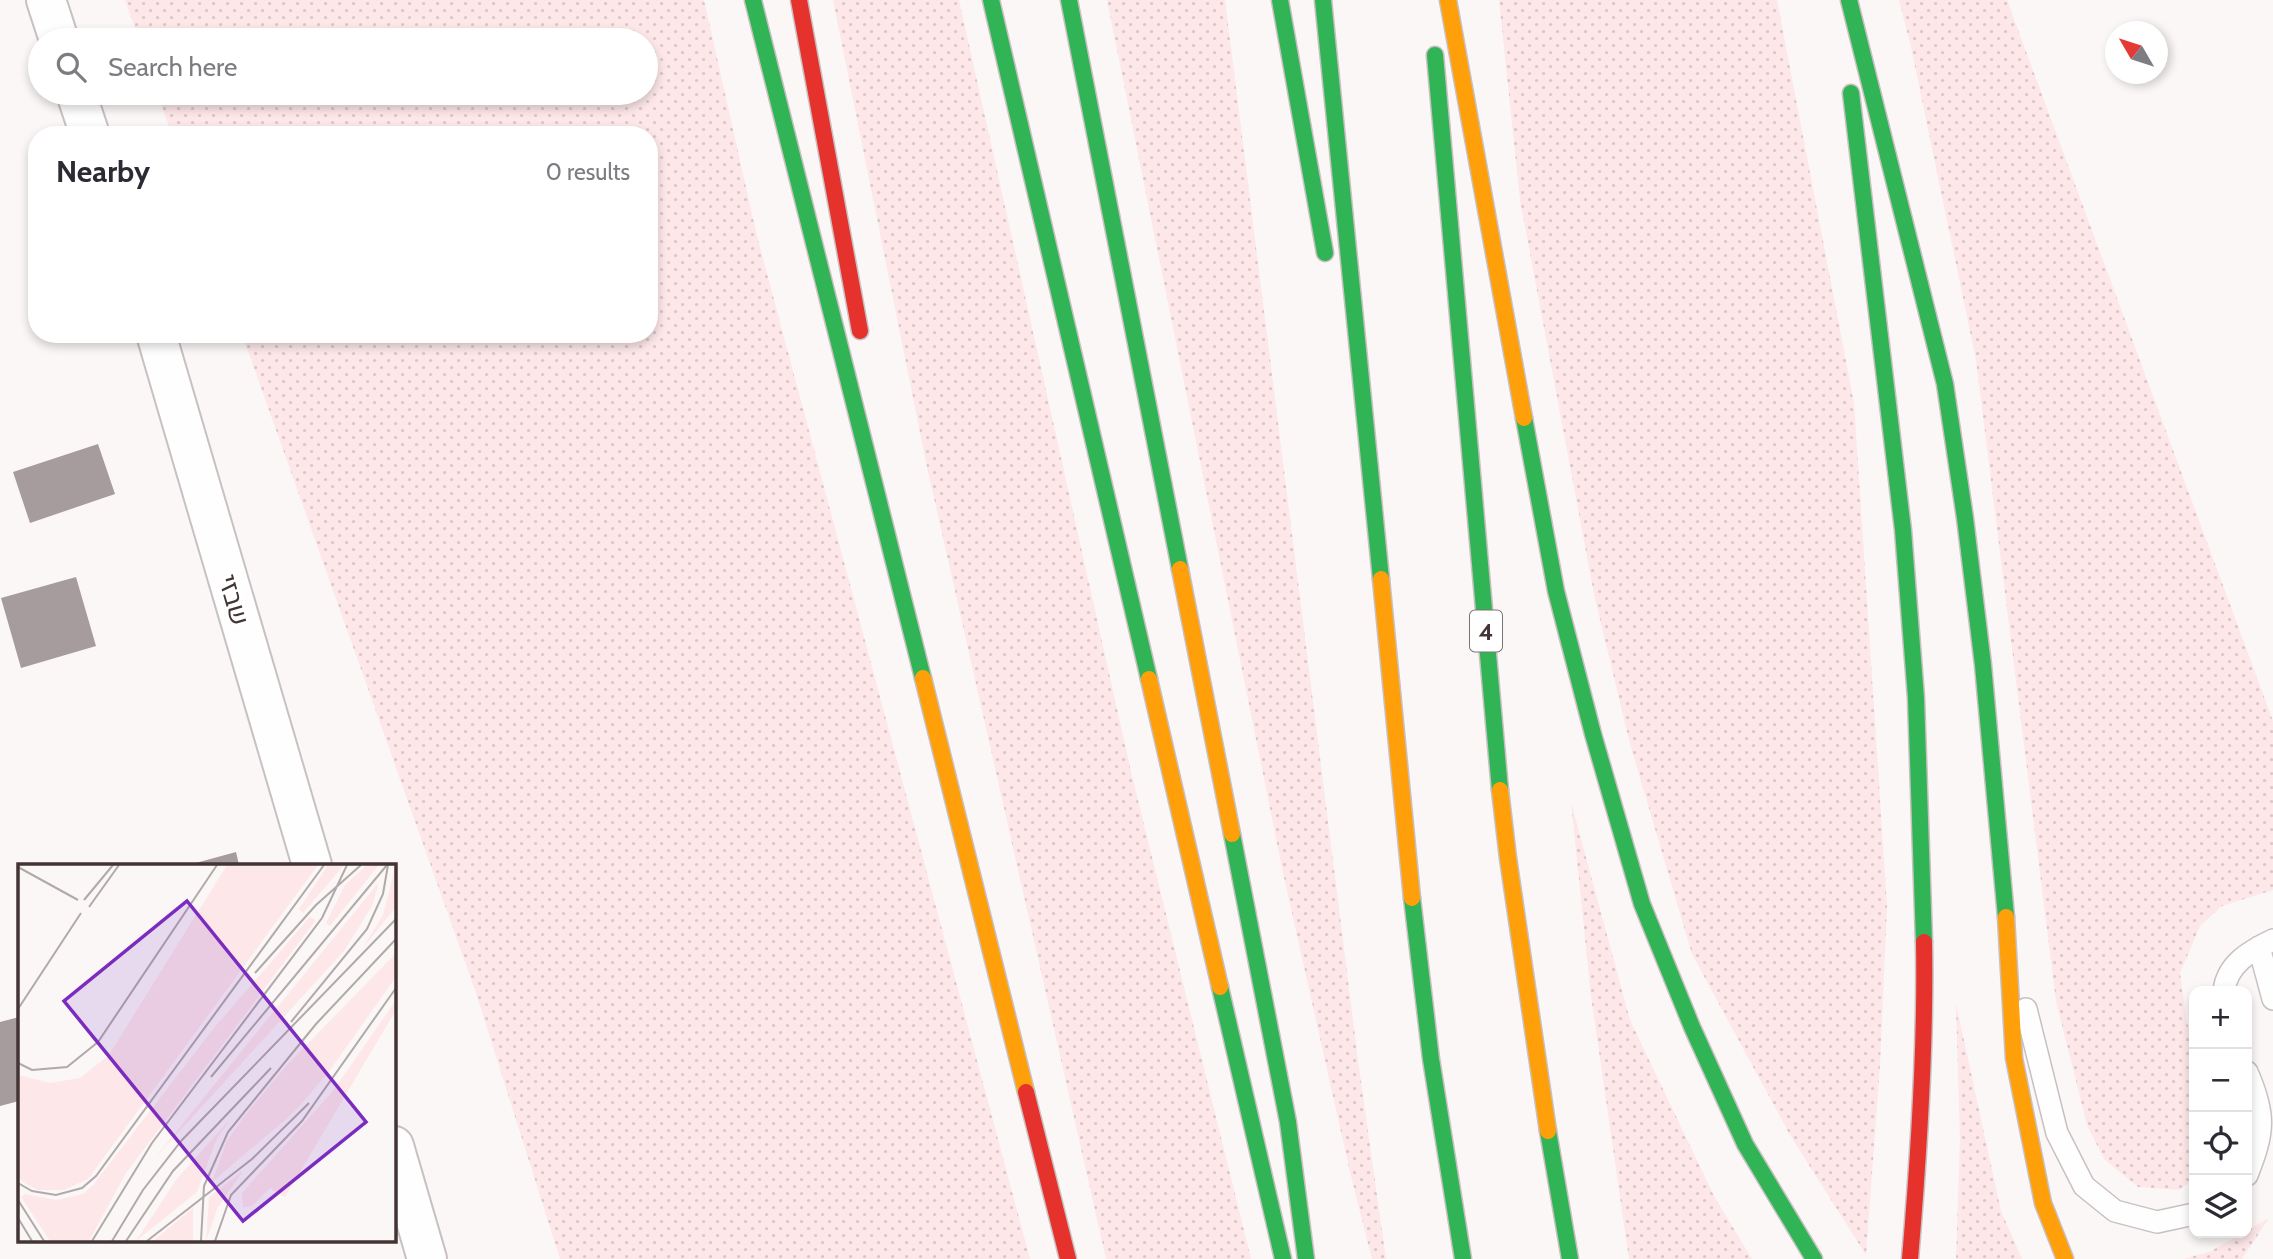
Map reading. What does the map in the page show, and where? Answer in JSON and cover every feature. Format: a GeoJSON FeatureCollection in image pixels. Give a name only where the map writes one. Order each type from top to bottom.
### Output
{"type":"FeatureCollection","features":[{"type":"Feature","properties":{"kind":"highway"},"geometry":{"type":"LineString","coordinates":[[753,0],[1068,1259]]}},
{"type":"Feature","properties":{"kind":"highway"},"geometry":{"type":"LineString","coordinates":[[799,0],[864,348]]}},
{"type":"Feature","properties":{"kind":"highway"},"geometry":{"type":"LineString","coordinates":[[991,0],[1283,1259]]}},
{"type":"Feature","properties":{"kind":"highway"},"geometry":{"type":"LineString","coordinates":[[1069,0],[1288,1122],[1306,1259]]}},
{"type":"Feature","properties":{"kind":"highway"},"geometry":{"type":"LineString","coordinates":[[1280,0],[1329,275]]}},
{"type":"Feature","properties":{"kind":"highway"},"geometry":{"type":"LineString","coordinates":[[1323,0],[1431,1059],[1464,1259]]}},
{"type":"Feature","properties":{"kind":"highway"},"geometry":{"type":"LineString","coordinates":[[1448,0],[1556,591],[1600,760],[1642,904],[1692,1027],[1745,1144],[1814,1259]]}},
{"type":"Feature","properties":{"kind":"highway"},"geometry":{"type":"LineString","coordinates":[[1840,0],[1903,530],[1916,698],[1924,891],[1925,994],[1918,1162],[1910,1259]]}},
{"type":"Feature","properties":{"kind":"highway"},"geometry":{"type":"LineString","coordinates":[[1849,0],[1945,384],[1983,664],[2004,886],[2014,1058],[2043,1203],[2065,1259]]}},
{"type":"Feature","properties":{"kind":"highway","name":"4"},"geometry":{"type":"LineString","coordinates":[[1434,42],[1493,726],[1508,858],[1551,1152],[1570,1259]]}},
{"type":"Feature","properties":{"kind":"highway"},"geometry":{"type":"LineString","coordinates":[[1341,344],[1378,550]]}},
{"type":"Feature","properties":{"kind":"highway"},"geometry":{"type":"LineString","coordinates":[[884,454],[938,735]]}},
{"type":"Feature","properties":{"kind":"street"},"geometry":{"type":"LineString","coordinates":[[46,0],[55,28]]}},
{"type":"Feature","properties":{"kind":"street"},"geometry":{"type":"LineString","coordinates":[[80,105],[87,126]]}},
{"type":"Feature","properties":{"kind":"street","name":"שבזי"},"geometry":{"type":"LineString","coordinates":[[159,343],[312,864]]}},
{"type":"Feature","properties":{"kind":"street"},"geometry":{"type":"LineString","coordinates":[[396,1153],[427,1259]]}},
{"type":"Feature","properties":{"kind":"lane"},"geometry":{"type":"LineString","coordinates":[[2004,886],[2028,1019],[2057,1133],[2084,1186],[2115,1211],[2157,1222],[2189,1215]]}},
{"type":"Feature","properties":{"kind":"lane"},"geometry":{"type":"LineString","coordinates":[[2224,986],[2225,978],[2243,956],[2266,943],[2273,999]]}},
{"type":"Feature","properties":{"kind":"lane"},"geometry":{"type":"LineString","coordinates":[[2252,1087],[2261,1113],[2260,1141],[2252,1162]]}},
{"type":"Feature","properties":{"kind":"shaded area"},"geometry":{"type":"Polygon","coordinates":[[[125,0],[704,0],[757,236],[1030,1259],[560,1259],[476,993],[245,343],[658,343],[658,126],[169,126],[161,105],[658,105],[658,28],[135,28],[125,0]]]}},
{"type":"Feature","properties":{"kind":"shaded area"},"geometry":{"type":"Polygon","coordinates":[[[833,0],[959,0],[1132,776],[1251,1259],[1106,1259],[927,467],[833,0]]]}},
{"type":"Feature","properties":{"kind":"shaded area"},"geometry":{"type":"Polygon","coordinates":[[[1107,0],[1225,0],[1358,1060],[1386,1259],[1372,1259],[1283,873],[1107,0]]]}},
{"type":"Feature","properties":{"kind":"shaded area"},"geometry":{"type":"Polygon","coordinates":[[[1499,0],[1777,0],[1854,403],[1887,906],[1880,1065],[1866,1255],[1790,1135],[1692,954],[1630,744],[1594,594],[1520,200],[1499,0]]]}},
{"type":"Feature","properties":{"kind":"shaded area"},"geometry":{"type":"Polygon","coordinates":[[[1899,0],[2007,0],[2273,721],[2273,890],[2222,906],[2200,926],[2180,973],[2189,1028],[2189,1183],[2179,1190],[2138,1187],[2104,1159],[2087,1125],[2056,1001],[1976,360],[1899,0]]]}},
{"type":"Feature","properties":{"kind":"shaded area"},"geometry":{"type":"Polygon","coordinates":[[[1571,802],[1630,1020],[1714,1196],[1752,1259],[1629,1259],[1591,996],[1571,802]]]}},
{"type":"Feature","properties":{"kind":"shaded area"},"geometry":{"type":"Polygon","coordinates":[[[1956,1004],[2001,1211],[2022,1259],[1956,1259],[1960,1139],[1956,1004]]]}},
{"type":"Feature","properties":{"kind":"shaded area"},"geometry":{"type":"Polygon","coordinates":[[[2269,1218],[2242,1259],[2184,1259],[2211,1251],[2234,1238],[2252,1238],[2252,1228],[2269,1218]]]}},
{"type":"Feature","properties":{"kind":"building"},"geometry":{"type":"Polygon","coordinates":[[[98,444],[115,494],[30,523],[13,472],[98,444]]]}},
{"type":"Feature","properties":{"kind":"building"},"geometry":{"type":"Polygon","coordinates":[[[76,577],[96,646],[21,668],[1,598],[76,577]]]}},
{"type":"Feature","properties":{"kind":"building"},"geometry":{"type":"Polygon","coordinates":[[[236,852],[239,864],[192,864],[236,852]]]}},
{"type":"Feature","properties":{"kind":"building"},"geometry":{"type":"Polygon","coordinates":[[[18,1017],[18,1101],[0,1106],[0,1022],[18,1017]]]}},
{"type":"Feature","properties":{"kind":"traffic: fast"},"geometry":{"type":"LineString","coordinates":[[753,0],[923,678]]}},
{"type":"Feature","properties":{"kind":"traffic: fast"},"geometry":{"type":"LineString","coordinates":[[991,0],[1149,679]]}},
{"type":"Feature","properties":{"kind":"traffic: fast"},"geometry":{"type":"LineString","coordinates":[[1069,0],[1180,569]]}},
{"type":"Feature","properties":{"kind":"traffic: fast"},"geometry":{"type":"LineString","coordinates":[[1280,0],[1325,253]]}},
{"type":"Feature","properties":{"kind":"traffic: fast"},"geometry":{"type":"LineString","coordinates":[[1323,0],[1381,579]]}},
{"type":"Feature","properties":{"kind":"traffic: fast"},"geometry":{"type":"LineString","coordinates":[[1849,0],[1945,384],[1983,665],[2006,917]]}},
{"type":"Feature","properties":{"kind":"traffic: fast"},"geometry":{"type":"LineString","coordinates":[[1435,55],[1500,790]]}},
{"type":"Feature","properties":{"kind":"traffic: fast"},"geometry":{"type":"LineString","coordinates":[[1851,93],[1903,530],[1916,698],[1924,942]]}},
{"type":"Feature","properties":{"kind":"traffic: fast"},"geometry":{"type":"LineString","coordinates":[[1524,418],[1556,591],[1593,734],[1642,904],[1692,1027],[1745,1144],[1814,1259]]}},
{"type":"Feature","properties":{"kind":"traffic: fast"},"geometry":{"type":"LineString","coordinates":[[1232,834],[1288,1122],[1306,1259]]}},
{"type":"Feature","properties":{"kind":"traffic: fast"},"geometry":{"type":"LineString","coordinates":[[1412,898],[1431,1059],[1463,1259]]}},
{"type":"Feature","properties":{"kind":"traffic: fast"},"geometry":{"type":"LineString","coordinates":[[1220,987],[1283,1259]]}},
{"type":"Feature","properties":{"kind":"traffic: fast"},"geometry":{"type":"LineString","coordinates":[[1548,1131],[1570,1259]]}},
{"type":"Feature","properties":{"kind":"traffic: slow"},"geometry":{"type":"LineString","coordinates":[[1448,0],[1524,418]]}},
{"type":"Feature","properties":{"kind":"traffic: slow"},"geometry":{"type":"LineString","coordinates":[[1180,569],[1232,834]]}},
{"type":"Feature","properties":{"kind":"traffic: slow"},"geometry":{"type":"LineString","coordinates":[[1381,579],[1412,898]]}},
{"type":"Feature","properties":{"kind":"traffic: slow"},"geometry":{"type":"LineString","coordinates":[[923,678],[1026,1092]]}},
{"type":"Feature","properties":{"kind":"traffic: slow"},"geometry":{"type":"LineString","coordinates":[[1149,679],[1220,987]]}},
{"type":"Feature","properties":{"kind":"traffic: slow"},"geometry":{"type":"LineString","coordinates":[[1500,790],[1548,1131]]}},
{"type":"Feature","properties":{"kind":"traffic: slow"},"geometry":{"type":"LineString","coordinates":[[2006,917],[2014,1058],[2043,1203],[2065,1259]]}},
{"type":"Feature","properties":{"kind":"traffic: jam"},"geometry":{"type":"LineString","coordinates":[[799,0],[860,331]]}},
{"type":"Feature","properties":{"kind":"traffic: jam"},"geometry":{"type":"LineString","coordinates":[[1910,1259],[1921,1101],[1924,942]]}},
{"type":"Feature","properties":{"kind":"traffic: jam"},"geometry":{"type":"LineString","coordinates":[[1026,1092],[1068,1259]]}}]}
